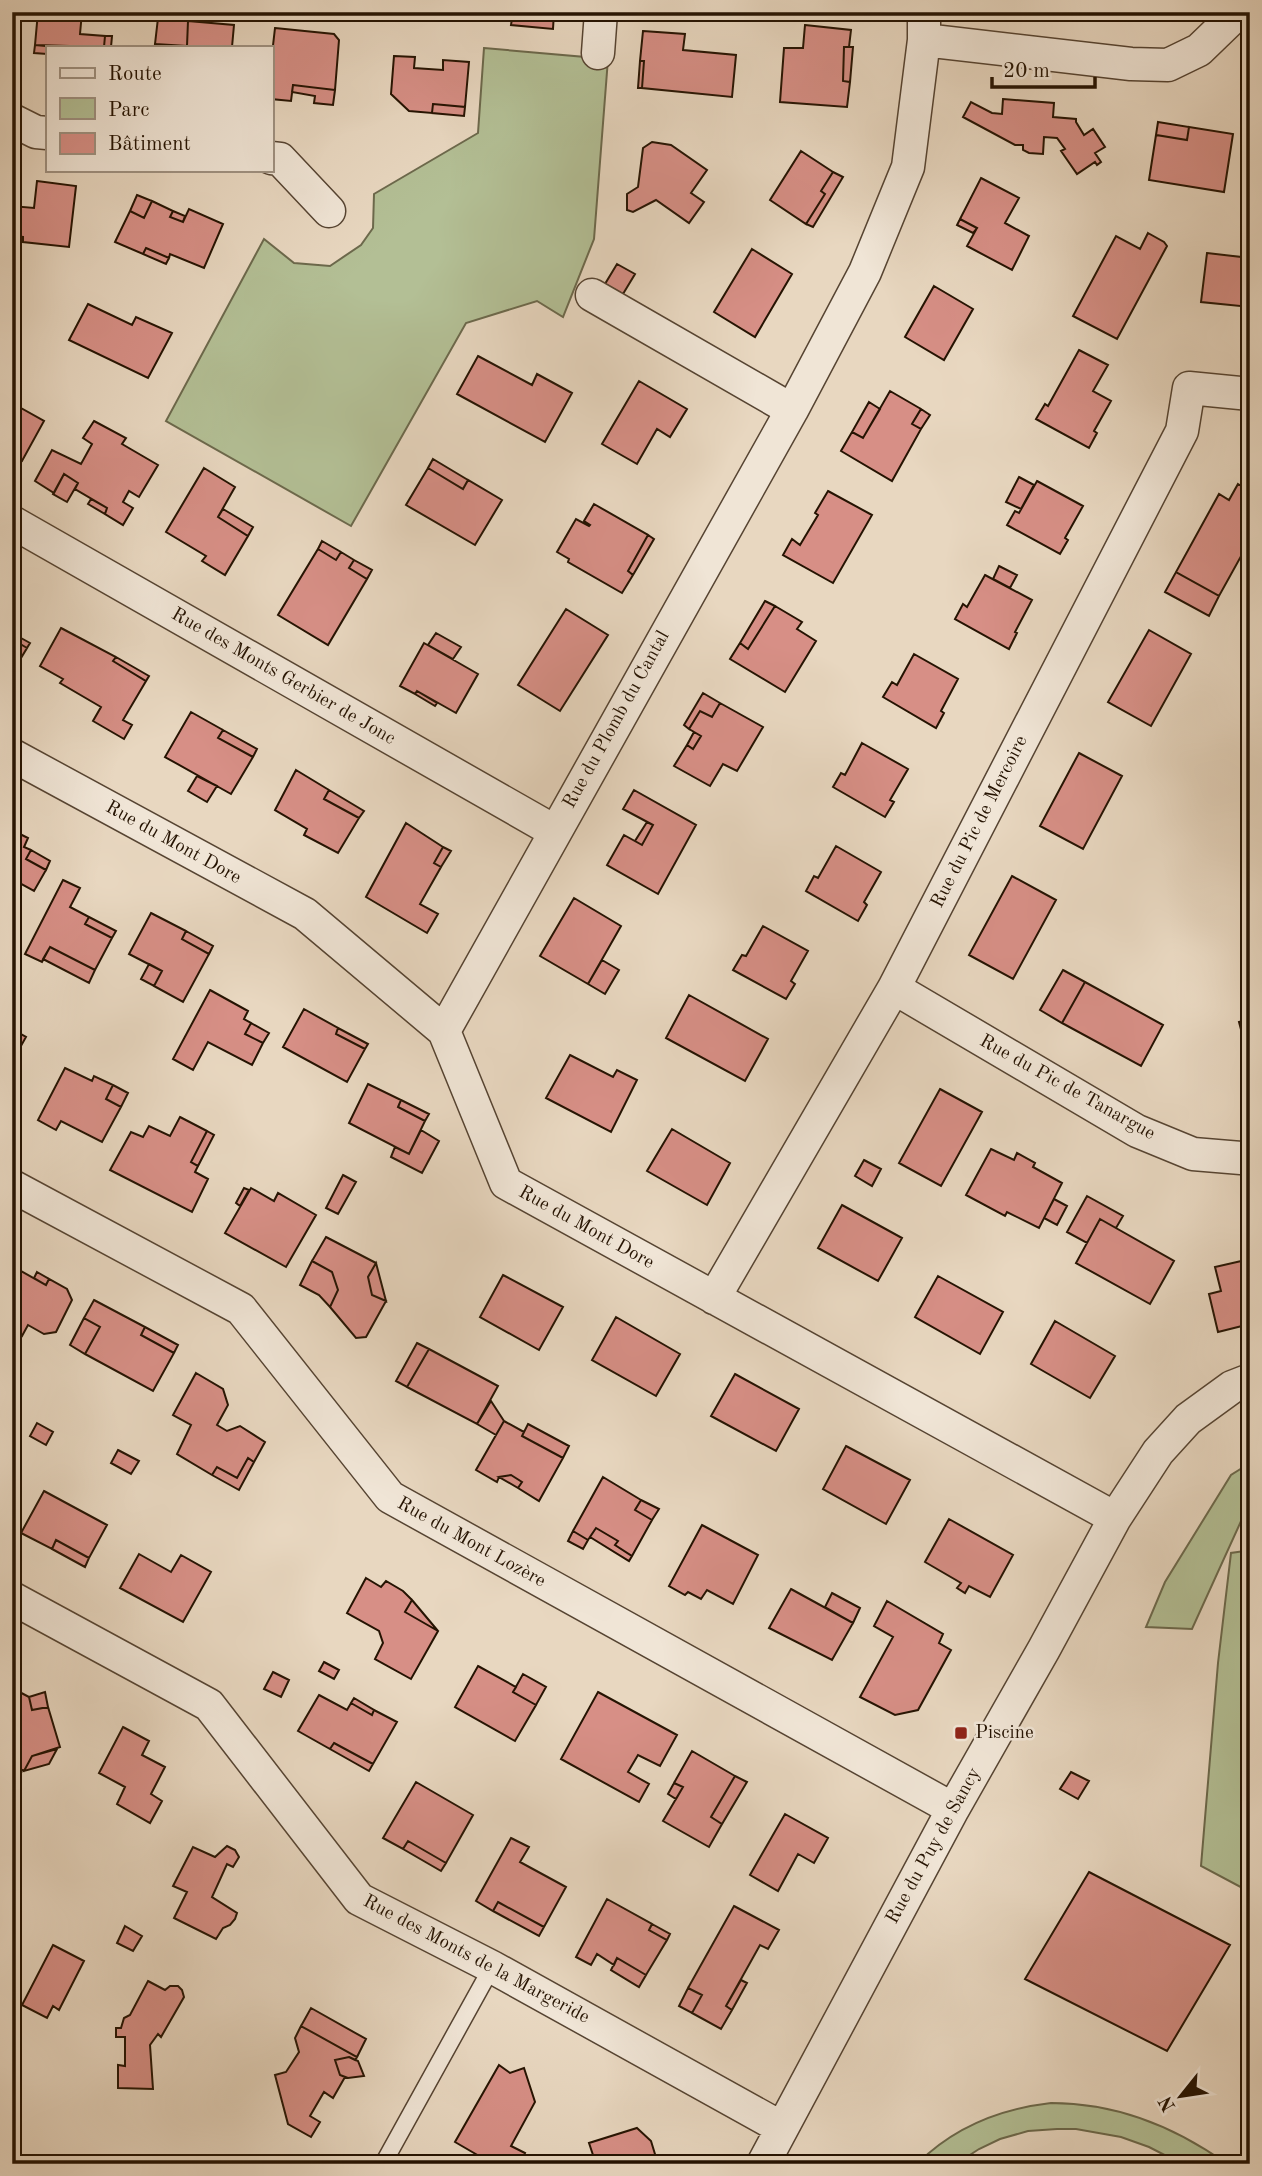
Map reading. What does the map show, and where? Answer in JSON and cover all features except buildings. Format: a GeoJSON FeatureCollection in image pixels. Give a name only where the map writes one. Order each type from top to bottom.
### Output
{"type":"FeatureCollection","features":[{"type":"Feature","properties":{"kind":"street"},"geometry":{"type":"LineString","coordinates":[[598,53],[601,12]]}},
{"type":"Feature","properties":{"kind":"street"},"geometry":{"type":"LineString","coordinates":[[924,26],[1131,64],[1168,65],[1199,50],[1229,21],[1234,12]]}},
{"type":"Feature","properties":{"kind":"street","name":"Rue du Plomb du Cantal"},"geometry":{"type":"LineString","coordinates":[[444,1031],[792,410],[865,272],[908,167],[924,26]]}},
{"type":"Feature","properties":{"kind":"street"},"geometry":{"type":"LineString","coordinates":[[12,120],[36,132],[46,133]]}},
{"type":"Feature","properties":{"kind":"street"},"geometry":{"type":"LineString","coordinates":[[273,158],[281,159],[329,211]]}},
{"type":"Feature","properties":{"kind":"street"},"geometry":{"type":"LineString","coordinates":[[592,295],[792,410]]}},
{"type":"Feature","properties":{"kind":"street","name":"Rue du Pic de Mercoire"},"geometry":{"type":"LineString","coordinates":[[713,1298],[894,988],[1182,431],[1189,388],[1250,394]]}},
{"type":"Feature","properties":{"kind":"street","name":"Rue des Monts Gerbier de Jonc"},"geometry":{"type":"LineString","coordinates":[[12,522],[554,831]]}},
{"type":"Feature","properties":{"kind":"street","name":"Rue du Mont Dore"},"geometry":{"type":"LineString","coordinates":[[12,755],[305,914],[444,1031],[506,1183],[1115,1517]]}},
{"type":"Feature","properties":{"kind":"street","name":"Rue du Pic de Tanargue"},"geometry":{"type":"LineString","coordinates":[[894,988],[1137,1131],[1193,1154],[1241,1158],[1250,1156]]}},
{"type":"Feature","properties":{"kind":"street","name":"Rue du Mont Lozère"},"geometry":{"type":"LineString","coordinates":[[12,1186],[241,1309],[390,1497],[953,1809]]}},
{"type":"Feature","properties":{"kind":"street","name":"Rue du Puy de Sancy"},"geometry":{"type":"LineString","coordinates":[[763,2164],[953,1809],[1115,1517],[1158,1452],[1188,1419],[1232,1387],[1250,1380]]}},
{"type":"Feature","properties":{"kind":"street","name":"Rue des Monts de la Margeride"},"geometry":{"type":"LineString","coordinates":[[12,1598],[209,1705],[359,1899],[492,1967],[782,2128]]}},
{"type":"Feature","properties":{"kind":"lane"},"geometry":{"type":"LineString","coordinates":[[383,2164],[492,1967]]}},
{"type":"Feature","properties":{"kind":"green space"},"geometry":{"type":"Polygon","coordinates":[[[484,48],[608,59],[594,239],[563,317],[537,301],[466,323],[351,526],[166,421],[264,239],[294,263],[330,266],[361,245],[373,228],[374,194],[478,133],[484,48]]]}},
{"type":"Feature","properties":{"kind":"green space"},"geometry":{"type":"Polygon","coordinates":[[[1250,1463],[1250,1892],[1201,1866],[1218,1663],[1231,1553],[1245,1551],[1247,1508],[1192,1629],[1146,1627],[1165,1582],[1231,1475],[1250,1463]]]}},
{"type":"Feature","properties":{"kind":"green space"},"geometry":{"type":"Polygon","coordinates":[[[1051,2103],[1098,2107],[1143,2119],[1186,2138],[1227,2164],[1182,2164],[1149,2147],[1121,2137],[1076,2129],[1057,2129],[1028,2131],[1000,2139],[956,2164],[917,2164],[946,2140],[978,2122],[1013,2110],[1051,2103]]]}},
{"type":"Feature","properties":{"kind":"place","name":"Piscine"},"geometry":{"type":"Point","coordinates":[961,1733]}}]}
